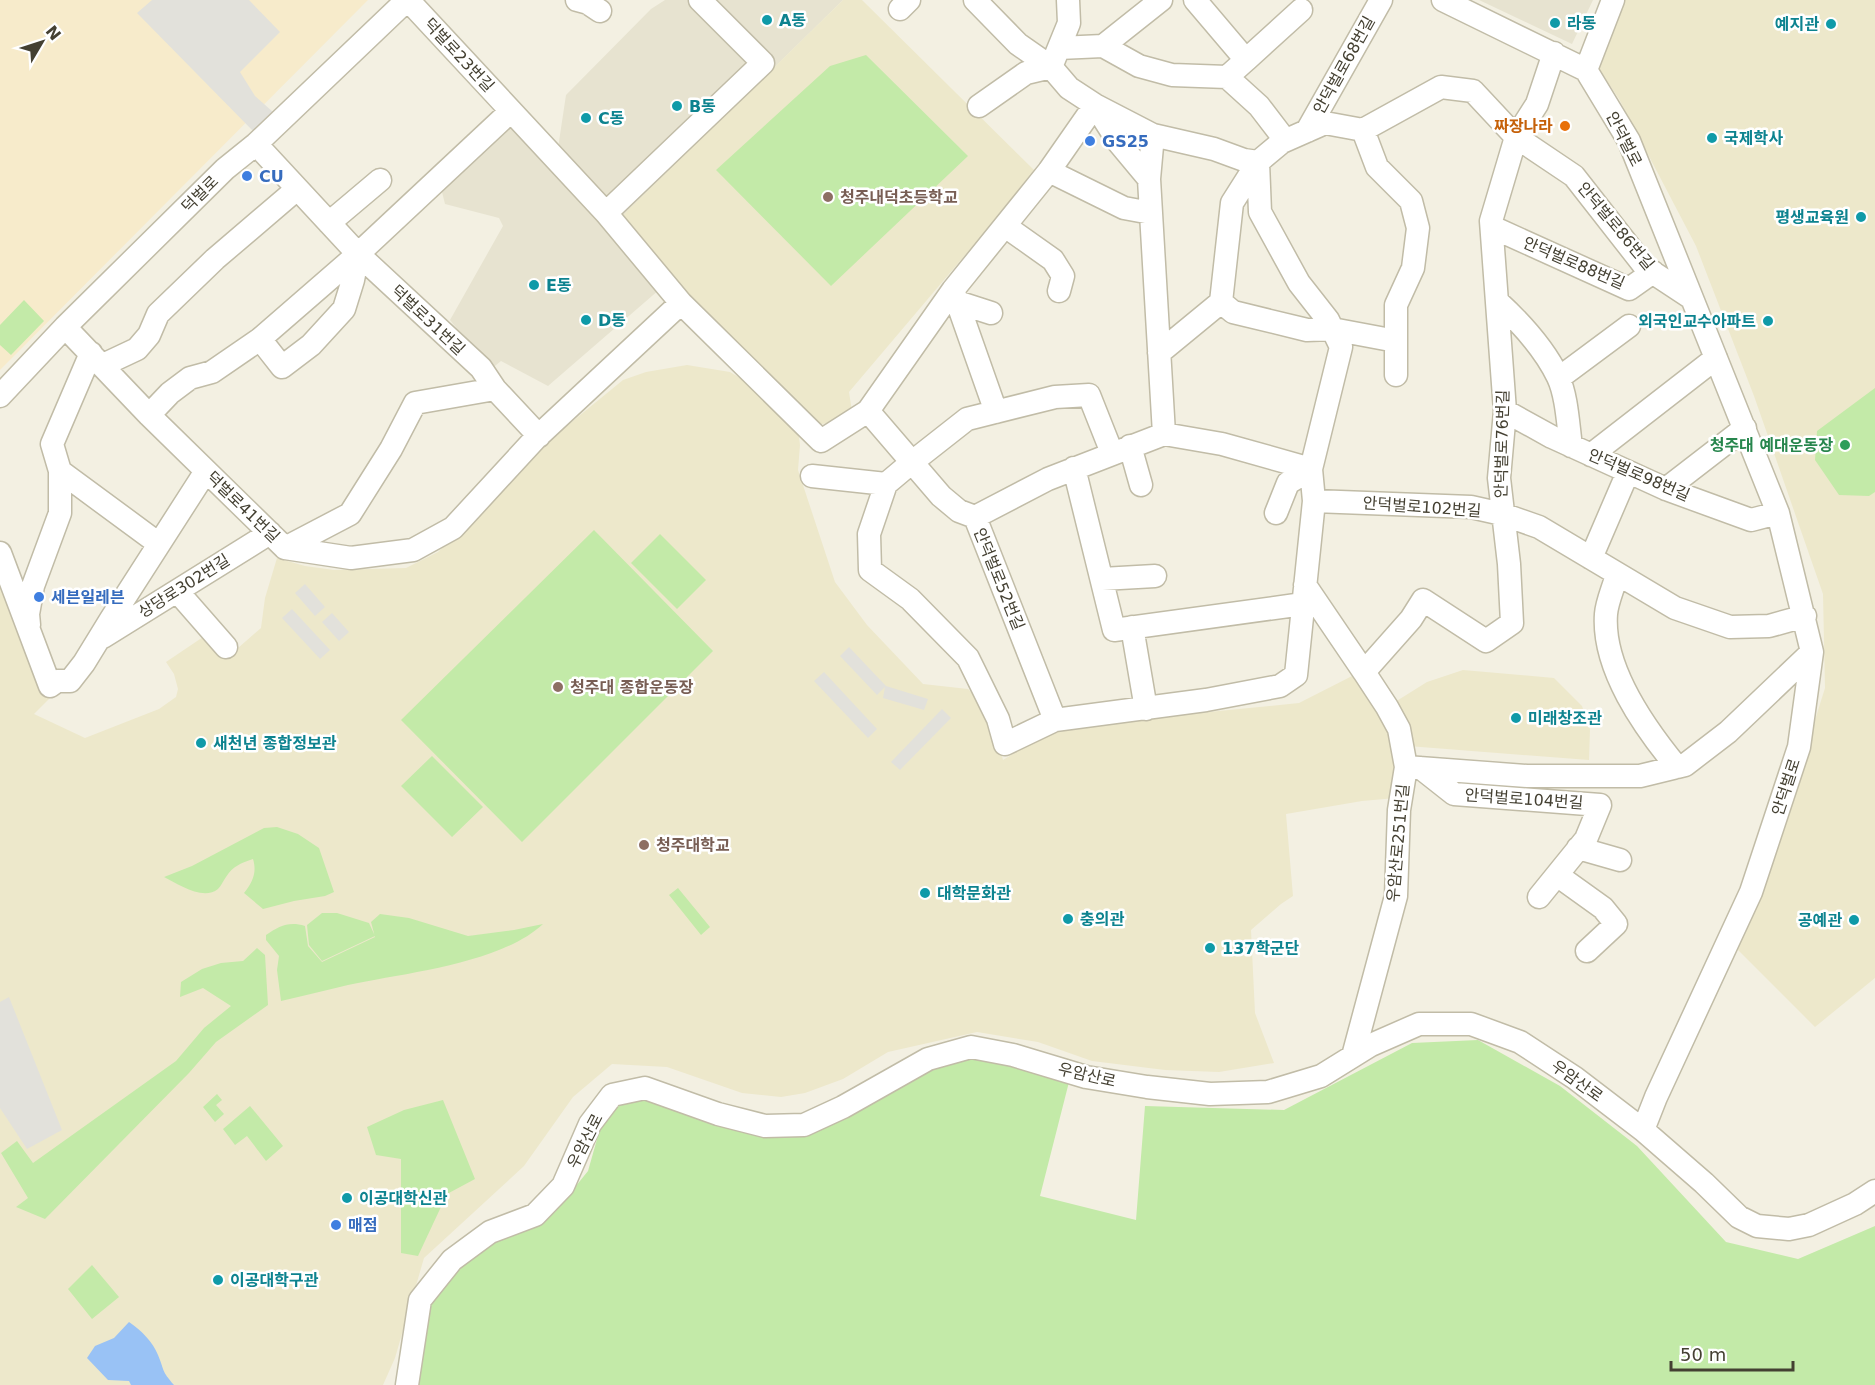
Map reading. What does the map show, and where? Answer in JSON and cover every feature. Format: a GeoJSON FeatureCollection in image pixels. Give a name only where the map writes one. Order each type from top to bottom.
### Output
{"type":"FeatureCollection","features":[{"type":"Feature","properties":{"kind":"street","name":"덕벌로23번길"},"geometry":{"type":"LineString","coordinates":[[407,0],[606,213],[681,303],[821,441],[868,411]]}},
{"type":"Feature","properties":{"kind":"street","name":"덕벌로"},"geometry":{"type":"LineString","coordinates":[[0,396],[65,327],[225,169],[256,144],[407,0]]}},
{"type":"Feature","properties":{"kind":"street"},"geometry":{"type":"LineString","coordinates":[[577,0],[588,3],[600,11]]}},
{"type":"Feature","properties":{"kind":"street"},"geometry":{"type":"LineString","coordinates":[[606,213],[763,63],[700,0]]}},
{"type":"Feature","properties":{"kind":"street"},"geometry":{"type":"LineString","coordinates":[[975,0],[1018,45],[1055,58],[1069,88],[1095,105],[1153,135],[1258,162]]}},
{"type":"Feature","properties":{"kind":"street"},"geometry":{"type":"LineString","coordinates":[[1055,58],[1069,23],[1068,0]]}},
{"type":"Feature","properties":{"kind":"street"},"geometry":{"type":"LineString","coordinates":[[979,106],[1026,73],[1055,58],[1104,46],[1161,0]]}},
{"type":"Feature","properties":{"kind":"street"},"geometry":{"type":"LineString","coordinates":[[1194,0],[1246,60]]}},
{"type":"Feature","properties":{"kind":"street","name":"안덕벌로68번길"},"geometry":{"type":"LineString","coordinates":[[1307,131],[1381,0]]}},
{"type":"Feature","properties":{"kind":"street"},"geometry":{"type":"LineString","coordinates":[[1443,0],[1586,70],[1613,0]]}},
{"type":"Feature","properties":{"kind":"street"},"geometry":{"type":"LineString","coordinates":[[1227,77],[1301,10]]}},
{"type":"Feature","properties":{"kind":"street"},"geometry":{"type":"LineString","coordinates":[[1104,46],[1139,66],[1172,75],[1227,77],[1259,105],[1285,140]]}},
{"type":"Feature","properties":{"kind":"street","name":"안덕벌로76번길"},"geometry":{"type":"LineString","coordinates":[[1364,672],[1411,619],[1423,600],[1486,641],[1512,623],[1509,564],[1499,478],[1505,411],[1491,221],[1516,137],[1537,104],[1554,53]]}},
{"type":"Feature","properties":{"kind":"street","name":"안덕벌로"},"geometry":{"type":"LineString","coordinates":[[1586,70],[1629,141],[1690,297],[1745,428],[1778,513],[1812,652],[1799,747],[1752,892],[1656,1097],[1643,1130]]}},
{"type":"Feature","properties":{"kind":"street","name":"안덕벌로86번길"},"geometry":{"type":"LineString","coordinates":[[1364,130],[1440,87],[1473,91],[1516,137],[1574,176],[1646,268],[1690,297]]}},
{"type":"Feature","properties":{"kind":"street"},"geometry":{"type":"LineString","coordinates":[[868,411],[1005,226],[1049,171],[1095,105]]}},
{"type":"Feature","properties":{"kind":"street"},"geometry":{"type":"LineString","coordinates":[[1095,105],[1119,143],[1149,179]]}},
{"type":"Feature","properties":{"kind":"street"},"geometry":{"type":"LineString","coordinates":[[149,415],[170,393],[190,378],[212,372],[260,339],[358,254],[511,111]]}},
{"type":"Feature","properties":{"kind":"street"},"geometry":{"type":"LineString","coordinates":[[1159,353],[1221,302],[1232,203],[1258,162],[1285,140],[1325,123],[1364,130],[1377,167],[1411,201],[1418,228],[1413,268],[1396,305],[1396,375]]}},
{"type":"Feature","properties":{"kind":"street"},"geometry":{"type":"LineString","coordinates":[[1153,135],[1149,179],[1164,434]]}},
{"type":"Feature","properties":{"kind":"street","name":"덕벌로31번길"},"geometry":{"type":"LineString","coordinates":[[256,144],[358,254],[481,368],[495,389],[538,436]]}},
{"type":"Feature","properties":{"kind":"street"},"geometry":{"type":"LineString","coordinates":[[1141,485],[1089,395],[1055,397],[967,419],[886,484],[869,534],[870,570],[910,598],[968,658],[998,719],[1005,744],[1056,720],[1146,709],[1280,686],[1296,675],[1314,501],[1311,469],[1341,347],[1328,320],[1299,284],[1260,212],[1258,162]]}},
{"type":"Feature","properties":{"kind":"street"},"geometry":{"type":"LineString","coordinates":[[1049,171],[1124,208],[1151,213]]}},
{"type":"Feature","properties":{"kind":"street"},"geometry":{"type":"LineString","coordinates":[[329,223],[380,180]]}},
{"type":"Feature","properties":{"kind":"street"},"geometry":{"type":"LineString","coordinates":[[29,632],[28,614],[33,586],[60,513],[60,471],[51,444],[97,359],[137,349],[149,335],[158,314],[212,261],[297,189]]}},
{"type":"Feature","properties":{"kind":"street"},"geometry":{"type":"LineString","coordinates":[[1005,226],[1053,260],[1063,276],[1059,291]]}},
{"type":"Feature","properties":{"kind":"street","name":"안덕벌로88번길"},"geometry":{"type":"LineString","coordinates":[[1492,227],[1629,289],[1653,272]]}},
{"type":"Feature","properties":{"kind":"street"},"geometry":{"type":"LineString","coordinates":[[260,339],[282,367],[311,345],[344,309],[358,254]]}},
{"type":"Feature","properties":{"kind":"street"},"geometry":{"type":"LineString","coordinates":[[955,296],[991,313]]}},
{"type":"Feature","properties":{"kind":"street"},"geometry":{"type":"LineString","coordinates":[[955,296],[996,412]]}},
{"type":"Feature","properties":{"kind":"street"},"geometry":{"type":"LineString","coordinates":[[1497,301],[1526,329],[1559,378],[1567,416],[1581,450],[1716,358]]}},
{"type":"Feature","properties":{"kind":"street"},"geometry":{"type":"LineString","coordinates":[[1221,302],[1233,312],[1307,330],[1332,329],[1396,341]]}},
{"type":"Feature","properties":{"kind":"street"},"geometry":{"type":"LineString","coordinates":[[277,540],[351,558],[413,550],[453,528],[538,436],[681,303]]}},
{"type":"Feature","properties":{"kind":"street"},"geometry":{"type":"LineString","coordinates":[[1559,378],[1629,326]]}},
{"type":"Feature","properties":{"kind":"street","name":"덕벌로41번길"},"geometry":{"type":"LineString","coordinates":[[65,327],[149,415],[277,540],[350,514],[391,449],[415,403],[495,389]]}},
{"type":"Feature","properties":{"kind":"street","name":"안덕벌로52번길"},"geometry":{"type":"LineString","coordinates":[[868,411],[941,496],[959,511],[975,517],[1056,720]]}},
{"type":"Feature","properties":{"kind":"street","name":"안덕벌로98번길"},"geometry":{"type":"LineString","coordinates":[[1505,411],[1581,450],[1666,489],[1751,520],[1778,513]]}},
{"type":"Feature","properties":{"kind":"street"},"geometry":{"type":"LineString","coordinates":[[1666,489],[1745,428]]}},
{"type":"Feature","properties":{"kind":"street"},"geometry":{"type":"LineString","coordinates":[[975,517],[1048,478],[1164,434],[1222,444],[1311,469]]}},
{"type":"Feature","properties":{"kind":"street"},"geometry":{"type":"LineString","coordinates":[[1074,468],[1101,579],[1123,629],[1146,709]]}},
{"type":"Feature","properties":{"kind":"street"},"geometry":{"type":"LineString","coordinates":[[1276,513],[1288,483],[1311,469]]}},
{"type":"Feature","properties":{"kind":"street"},"geometry":{"type":"LineString","coordinates":[[60,471],[159,544]]}},
{"type":"Feature","properties":{"kind":"street","name":"상당로302번길"},"geometry":{"type":"LineString","coordinates":[[0,553],[50,686],[57,681],[70,681],[84,663],[206,471]]}},
{"type":"Feature","properties":{"kind":"street"},"geometry":{"type":"LineString","coordinates":[[1591,558],[1628,472]]}},
{"type":"Feature","properties":{"kind":"street"},"geometry":{"type":"LineString","coordinates":[[812,476],[886,484]]}},
{"type":"Feature","properties":{"kind":"street","name":"안덕벌로102번길"},"geometry":{"type":"LineString","coordinates":[[1314,501],[1471,507],[1502,514],[1539,527],[1676,608],[1730,627],[1769,626],[1805,616]]}},
{"type":"Feature","properties":{"kind":"street","name":"상당로302번길"},"geometry":{"type":"LineString","coordinates":[[99,639],[177,591],[277,540]]}},
{"type":"Feature","properties":{"kind":"street"},"geometry":{"type":"LineString","coordinates":[[1617,574],[1606,614],[1610,655],[1634,707],[1677,767]]}},
{"type":"Feature","properties":{"kind":"street"},"geometry":{"type":"LineString","coordinates":[[1101,579],[1155,576]]}},
{"type":"Feature","properties":{"kind":"street"},"geometry":{"type":"LineString","coordinates":[[177,591],[226,647]]}},
{"type":"Feature","properties":{"kind":"street"},"geometry":{"type":"LineString","coordinates":[[1123,629],[1304,594]]}},
{"type":"Feature","properties":{"kind":"street","name":"우암산로251번길"},"geometry":{"type":"LineString","coordinates":[[1304,594],[1388,707],[1413,767],[1399,810],[1396,896],[1353,1056]]}},
{"type":"Feature","properties":{"kind":"street","name":"안덕벌로104번길"},"geometry":{"type":"LineString","coordinates":[[1413,767],[1527,776],[1640,776],[1685,765],[1728,732],[1812,652]]}},
{"type":"Feature","properties":{"kind":"street","name":"안덕벌로104번길"},"geometry":{"type":"LineString","coordinates":[[1413,767],[1454,794],[1600,804]]}},
{"type":"Feature","properties":{"kind":"street","name":"안덕벌로104번길"},"geometry":{"type":"LineString","coordinates":[[1539,897],[1586,839],[1600,804],[1600,776]]}},
{"type":"Feature","properties":{"kind":"street"},"geometry":{"type":"LineString","coordinates":[[1578,848],[1620,860]]}},
{"type":"Feature","properties":{"kind":"street"},"geometry":{"type":"LineString","coordinates":[[1557,874],[1603,908],[1616,924],[1587,951]]}},
{"type":"Feature","properties":{"kind":"street","name":"우암산로"},"geometry":{"type":"LineString","coordinates":[[407,1385],[420,1300],[452,1260],[490,1232],[535,1215],[563,1186],[590,1124],[612,1095],[645,1088],[718,1114],[765,1126],[804,1125],[843,1107],[928,1059],[970,1047],[1013,1055],[1086,1077],[1147,1087],[1210,1094],[1268,1092],[1321,1076],[1371,1045],[1419,1024],[1471,1024],[1520,1042],[1575,1078],[1643,1130],[1704,1182],[1738,1217],[1757,1226],[1790,1228],[1809,1225],[1855,1204],[1875,1191]]}},
{"type":"Feature","properties":{"kind":"shaded area"},"geometry":{"type":"Polygon","coordinates":[[[0,0],[368,0],[0,370],[0,0]]]}},
{"type":"Feature","properties":{"kind":"shaded area"},"geometry":{"type":"Polygon","coordinates":[[[152,0],[249,0],[280,32],[240,72],[255,96],[273,112],[253,131],[137,13],[152,0]]]}},
{"type":"Feature","properties":{"kind":"shaded area"},"geometry":{"type":"Polygon","coordinates":[[[665,0],[843,0],[616,223],[667,283],[548,386],[501,361],[490,370],[450,320],[503,226],[499,218],[445,204],[441,188],[511,119],[555,168],[566,95],[651,9],[665,0]]]}},
{"type":"Feature","properties":{"kind":"shaded area","name":"청주내덕초등학교"},"geometry":{"type":"Polygon","coordinates":[[[843,0],[862,0],[1034,170],[849,392],[853,418],[812,426],[615,223],[843,0]]]}},
{"type":"Feature","properties":{"kind":"shaded area","name":"라동"},"geometry":{"type":"Polygon","coordinates":[[[1479,0],[1593,0],[1572,44],[1479,0]]]}},
{"type":"Feature","properties":{"kind":"shaded area"},"geometry":{"type":"Polygon","coordinates":[[[1622,0],[1875,0],[1875,978],[1815,1027],[1736,948],[1780,832],[1825,688],[1823,594],[1754,396],[1696,246],[1619,99],[1595,63],[1622,0]]]}},
{"type":"Feature","properties":{"kind":"shaded area","name":"청주대학교"},"geometry":{"type":"Polygon","coordinates":[[[687,365],[730,372],[777,400],[797,421],[800,445],[798,470],[835,582],[867,625],[923,684],[968,689],[990,710],[1003,760],[1057,727],[1299,703],[1358,673],[1395,732],[1396,798],[1362,801],[1286,814],[1293,896],[1251,930],[1255,1013],[1274,1063],[1219,1072],[1165,1070],[1092,1061],[1038,1042],[977,1032],[888,1052],[843,1079],[805,1093],[781,1097],[742,1093],[667,1067],[612,1064],[573,1097],[524,1166],[424,1258],[395,1358],[383,1385],[0,1385],[0,566],[51,697],[34,714],[85,738],[159,709],[176,697],[178,689],[174,674],[166,662],[209,633],[230,655],[261,628],[265,598],[277,558],[305,566],[334,570],[406,568],[438,552],[546,443],[623,380],[646,372],[687,365]]]}},
{"type":"Feature","properties":{"kind":"shaded area"},"geometry":{"type":"Polygon","coordinates":[[[305,584],[325,607],[315,616],[295,593],[305,584]]]}},
{"type":"Feature","properties":{"kind":"shaded area"},"geometry":{"type":"Polygon","coordinates":[[[292,609],[330,650],[320,659],[282,618],[292,609]]]}},
{"type":"Feature","properties":{"kind":"shaded area"},"geometry":{"type":"Polygon","coordinates":[[[332,613],[349,632],[339,641],[322,622],[332,613]]]}},
{"type":"Feature","properties":{"kind":"shaded area"},"geometry":{"type":"Polygon","coordinates":[[[849,647],[886,686],[928,699],[924,710],[883,698],[885,687],[877,695],[840,656],[849,647]]]}},
{"type":"Feature","properties":{"kind":"shaded area"},"geometry":{"type":"Polygon","coordinates":[[[1463,670],[1554,678],[1582,706],[1590,729],[1589,760],[1408,746],[1395,702],[1427,682],[1463,670]]]}},
{"type":"Feature","properties":{"kind":"shaded area"},"geometry":{"type":"Polygon","coordinates":[[[824,672],[877,729],[868,738],[814,681],[824,672]]]}},
{"type":"Feature","properties":{"kind":"shaded area"},"geometry":{"type":"Polygon","coordinates":[[[942,709],[951,718],[900,770],[891,762],[942,709]]]}},
{"type":"Feature","properties":{"kind":"shaded area"},"geometry":{"type":"Polygon","coordinates":[[[9,997],[62,1130],[27,1149],[0,1108],[0,1002],[9,997]]]}},
{"type":"Feature","properties":{"kind":"green space"},"geometry":{"type":"Polygon","coordinates":[[[866,55],[968,156],[831,286],[716,170],[830,66],[866,55]]]}},
{"type":"Feature","properties":{"kind":"green space"},"geometry":{"type":"Polygon","coordinates":[[[24,300],[44,321],[11,355],[0,345],[0,325],[24,300]]]}},
{"type":"Feature","properties":{"kind":"green space","name":"청주대 예대운동장"},"geometry":{"type":"Polygon","coordinates":[[[1875,388],[1875,492],[1869,496],[1839,495],[1815,460],[1817,431],[1875,388]]]}},
{"type":"Feature","properties":{"kind":"green space"},"geometry":{"type":"Polygon","coordinates":[[[594,530],[713,651],[522,842],[401,720],[594,530]]]}},
{"type":"Feature","properties":{"kind":"green space"},"geometry":{"type":"Polygon","coordinates":[[[660,534],[706,580],[677,609],[631,563],[660,534]]]}},
{"type":"Feature","properties":{"kind":"green space"},"geometry":{"type":"Polygon","coordinates":[[[432,756],[483,807],[452,837],[401,786],[432,756]]]}},
{"type":"Feature","properties":{"kind":"green space"},"geometry":{"type":"Polygon","coordinates":[[[277,827],[298,834],[319,848],[334,892],[263,909],[244,893],[253,877],[255,868],[253,859],[234,868],[218,889],[212,892],[191,890],[164,877],[192,866],[264,828],[277,827]]]}},
{"type":"Feature","properties":{"kind":"green space"},"geometry":{"type":"Polygon","coordinates":[[[678,888],[710,927],[701,935],[669,895],[678,888]]]}},
{"type":"Feature","properties":{"kind":"green space"},"geometry":{"type":"Polygon","coordinates":[[[322,913],[337,913],[369,923],[375,936],[322,961],[309,945],[307,925],[322,913]]]}},
{"type":"Feature","properties":{"kind":"green space"},"geometry":{"type":"Polygon","coordinates":[[[380,914],[409,918],[468,936],[543,924],[525,938],[477,958],[281,1001],[277,970],[279,956],[266,940],[266,935],[284,925],[305,926],[308,946],[322,962],[375,937],[371,922],[380,914]]]}},
{"type":"Feature","properties":{"kind":"green space"},"geometry":{"type":"Polygon","coordinates":[[[257,948],[265,955],[268,1005],[216,1042],[189,1073],[45,1219],[16,1207],[28,1198],[1,1153],[17,1141],[33,1163],[176,1061],[204,1028],[231,1006],[203,988],[180,997],[181,982],[202,969],[221,963],[243,961],[257,948]]]}},
{"type":"Feature","properties":{"kind":"green space"},"geometry":{"type":"Polygon","coordinates":[[[1478,1040],[1560,1086],[1637,1146],[1726,1242],[1798,1259],[1875,1226],[1875,1385],[419,1385],[426,1304],[456,1266],[493,1240],[555,1212],[588,1171],[601,1125],[623,1101],[648,1096],[733,1127],[791,1137],[830,1126],[882,1092],[937,1065],[974,1054],[1069,1082],[1040,1196],[1136,1220],[1145,1106],[1284,1110],[1412,1043],[1478,1040]]]}},
{"type":"Feature","properties":{"kind":"green space"},"geometry":{"type":"Polygon","coordinates":[[[217,1094],[222,1100],[216,1105],[224,1114],[215,1122],[203,1107],[217,1094]]]}},
{"type":"Feature","properties":{"kind":"green space"},"geometry":{"type":"Polygon","coordinates":[[[443,1100],[475,1179],[447,1194],[418,1256],[401,1253],[401,1159],[376,1155],[367,1127],[404,1110],[443,1100]]]}},
{"type":"Feature","properties":{"kind":"green space"},"geometry":{"type":"Polygon","coordinates":[[[250,1106],[283,1146],[266,1161],[247,1136],[235,1145],[223,1129],[250,1106]]]}},
{"type":"Feature","properties":{"kind":"green space"},"geometry":{"type":"Polygon","coordinates":[[[92,1265],[119,1297],[92,1319],[68,1289],[92,1265]]]}},
{"type":"Feature","properties":{"kind":"water"},"geometry":{"type":"Polygon","coordinates":[[[129,1322],[153,1345],[165,1373],[174,1385],[131,1385],[129,1381],[108,1380],[87,1358],[95,1346],[114,1338],[129,1322]]]}},
{"type":"Feature","properties":{"kind":"place","name":"A동"},"geometry":{"type":"Point","coordinates":[767,20]}},
{"type":"Feature","properties":{"kind":"place","name":"라동"},"geometry":{"type":"Point","coordinates":[1555,23]}},
{"type":"Feature","properties":{"kind":"place","name":"예지관"},"geometry":{"type":"Point","coordinates":[1831,24]}},
{"type":"Feature","properties":{"kind":"place","name":"B동"},"geometry":{"type":"Point","coordinates":[677,106]}},
{"type":"Feature","properties":{"kind":"place","name":"C동"},"geometry":{"type":"Point","coordinates":[586,118]}},
{"type":"Feature","properties":{"kind":"place","name":"짜장나라"},"geometry":{"type":"Point","coordinates":[1565,126]}},
{"type":"Feature","properties":{"kind":"place","name":"국제학사"},"geometry":{"type":"Point","coordinates":[1712,138]}},
{"type":"Feature","properties":{"kind":"place","name":"GS25"},"geometry":{"type":"Point","coordinates":[1090,141]}},
{"type":"Feature","properties":{"kind":"place","name":"CU"},"geometry":{"type":"Point","coordinates":[247,176]}},
{"type":"Feature","properties":{"kind":"place","name":"청주내덕초등학교"},"geometry":{"type":"Point","coordinates":[828,197]}},
{"type":"Feature","properties":{"kind":"place","name":"평생교육원"},"geometry":{"type":"Point","coordinates":[1861,217]}},
{"type":"Feature","properties":{"kind":"place","name":"E동"},"geometry":{"type":"Point","coordinates":[534,285]}},
{"type":"Feature","properties":{"kind":"place","name":"D동"},"geometry":{"type":"Point","coordinates":[586,320]}},
{"type":"Feature","properties":{"kind":"place","name":"외국인교수아파트"},"geometry":{"type":"Point","coordinates":[1768,321]}},
{"type":"Feature","properties":{"kind":"place","name":"청주대 예대운동장"},"geometry":{"type":"Point","coordinates":[1845,445]}},
{"type":"Feature","properties":{"kind":"place","name":"세븐일레븐"},"geometry":{"type":"Point","coordinates":[39,597]}},
{"type":"Feature","properties":{"kind":"place","name":"청주대 종합운동장"},"geometry":{"type":"Point","coordinates":[558,687]}},
{"type":"Feature","properties":{"kind":"place","name":"미래창조관"},"geometry":{"type":"Point","coordinates":[1516,718]}},
{"type":"Feature","properties":{"kind":"place","name":"새천년 종합정보관"},"geometry":{"type":"Point","coordinates":[201,743]}},
{"type":"Feature","properties":{"kind":"place","name":"청주대학교"},"geometry":{"type":"Point","coordinates":[644,845]}},
{"type":"Feature","properties":{"kind":"place","name":"대학문화관"},"geometry":{"type":"Point","coordinates":[925,893]}},
{"type":"Feature","properties":{"kind":"place","name":"충의관"},"geometry":{"type":"Point","coordinates":[1068,919]}},
{"type":"Feature","properties":{"kind":"place","name":"공예관"},"geometry":{"type":"Point","coordinates":[1854,920]}},
{"type":"Feature","properties":{"kind":"place","name":"137학군단"},"geometry":{"type":"Point","coordinates":[1210,948]}},
{"type":"Feature","properties":{"kind":"place","name":"이공대학신관"},"geometry":{"type":"Point","coordinates":[347,1198]}},
{"type":"Feature","properties":{"kind":"place","name":"매점"},"geometry":{"type":"Point","coordinates":[336,1225]}},
{"type":"Feature","properties":{"kind":"place","name":"이공대학구관"},"geometry":{"type":"Point","coordinates":[218,1280]}}]}
